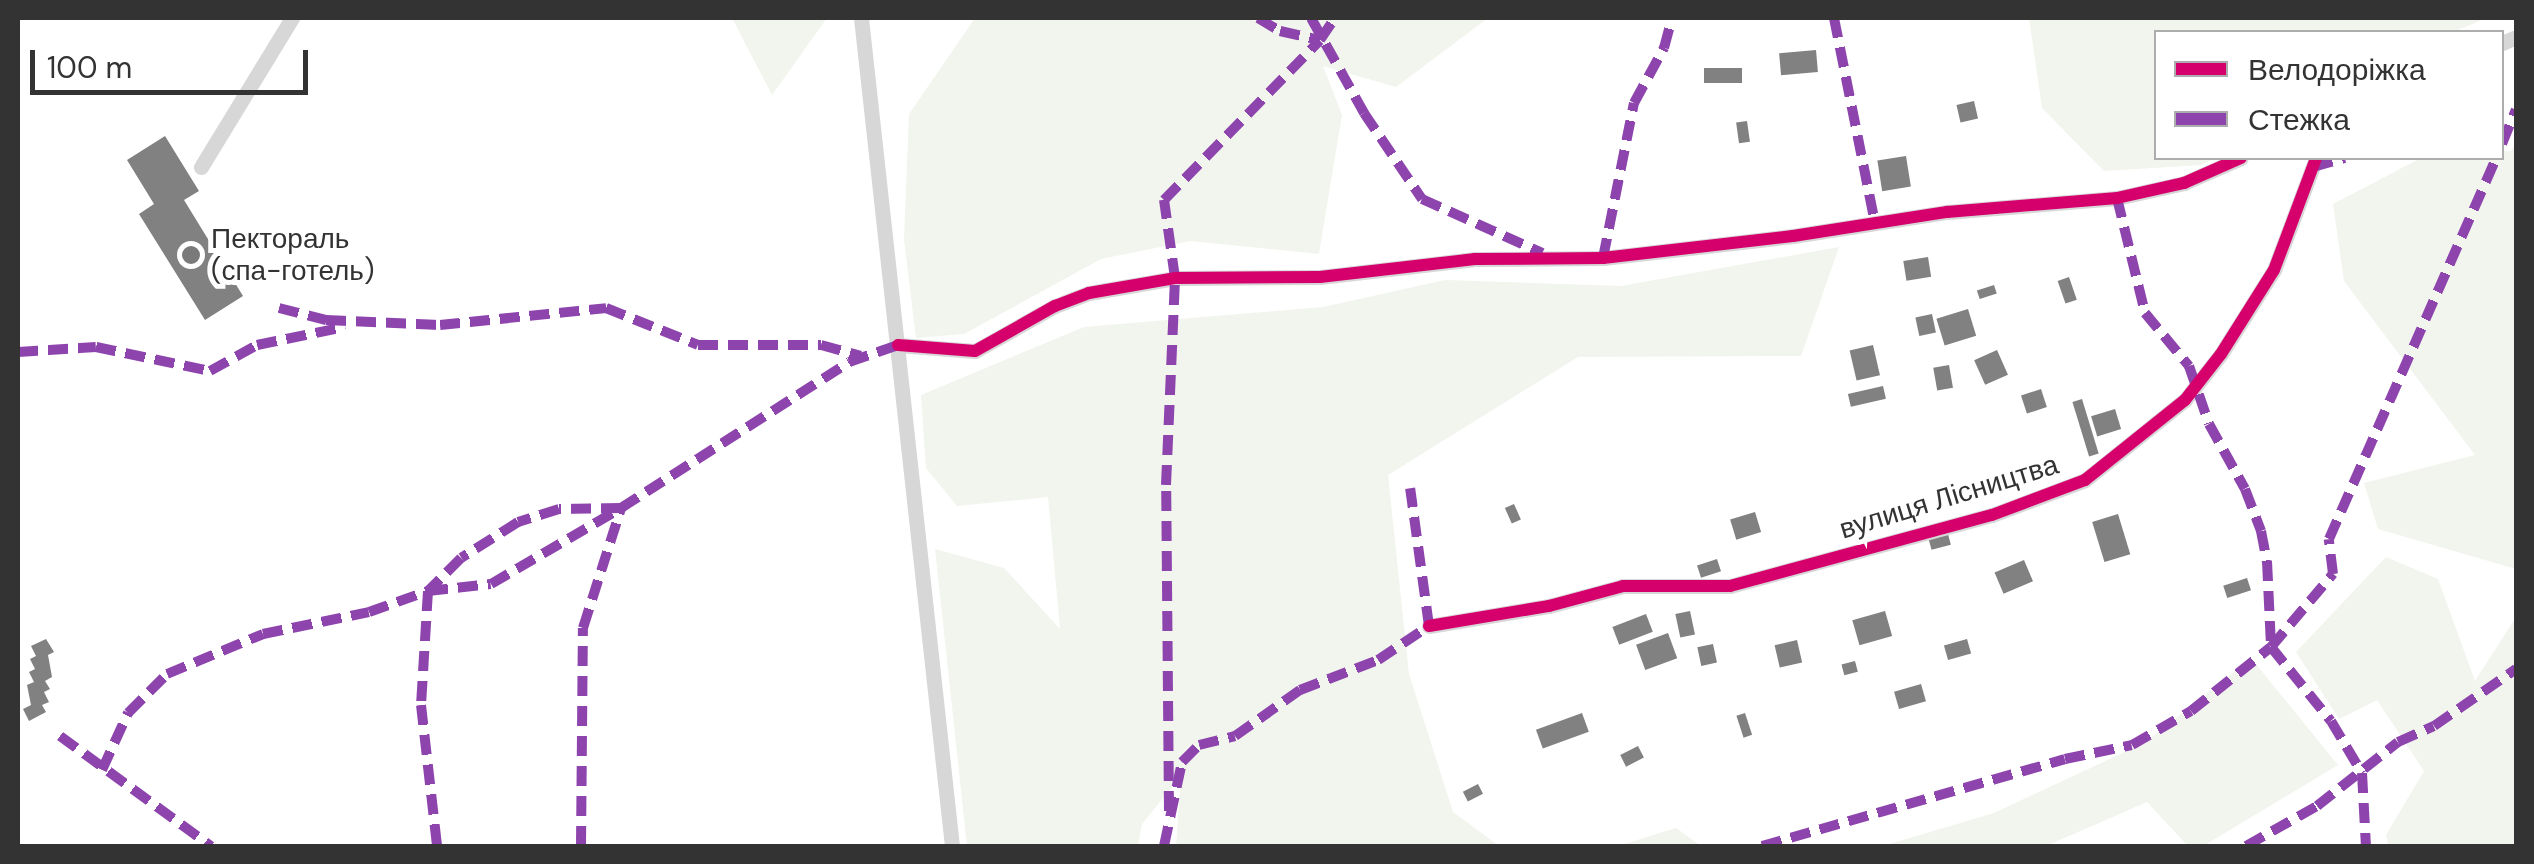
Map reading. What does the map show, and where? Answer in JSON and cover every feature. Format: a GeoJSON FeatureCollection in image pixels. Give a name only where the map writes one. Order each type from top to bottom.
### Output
{"type":"FeatureCollection","features":[{"type":"Feature","properties":{"kind":"street"},"geometry":{"type":"LineString","coordinates":[[202,167],[292,18]]}},
{"type":"Feature","properties":{"kind":"street"},"geometry":{"type":"LineString","coordinates":[[861,18],[952,846]]}},
{"type":"Feature","properties":{"kind":"street"},"geometry":{"type":"LineString","coordinates":[[898,345],[975,351],[1072,299],[1160,280],[1320,277],[1475,259],[1603,258],[1793,236],[1947,212],[2117,198],[2184,183],[2237,160]]}},
{"type":"Feature","properties":{"kind":"street","name":"вулиця Лісництва"},"geometry":{"type":"LineString","coordinates":[[1429,626],[1549,606],[1623,586],[1730,586],[1992,515],[2085,480],[2186,400],[2221,354],[2274,270],[2315,160]]}},
{"type":"Feature","properties":{"kind":"shaded area"},"geometry":{"type":"Polygon","coordinates":[[[732,18],[827,18],[772,95],[732,18]]]}},
{"type":"Feature","properties":{"kind":"shaded area"},"geometry":{"type":"Polygon","coordinates":[[[975,18],[1488,18],[1396,87],[1323,66],[1342,115],[1319,254],[1190,241],[1101,259],[964,334],[916,338],[904,239],[909,114],[975,18]]]}},
{"type":"Feature","properties":{"kind":"shaded area"},"geometry":{"type":"Polygon","coordinates":[[[2029,18],[2487,18],[2458,30],[2154,30],[2154,160],[2211,160],[2201,165],[2104,171],[2042,108],[2029,18]]]}},
{"type":"Feature","properties":{"kind":"shaded area"},"geometry":{"type":"Polygon","coordinates":[[[2516,144],[2516,569],[2378,529],[2364,483],[2475,455],[2344,281],[2333,204],[2417,160],[2504,160],[2504,151],[2511,151],[2516,144]]]}},
{"type":"Feature","properties":{"kind":"shaded area"},"geometry":{"type":"Polygon","coordinates":[[[1839,247],[1801,356],[1578,357],[1388,475],[1409,674],[1453,812],[1499,846],[1176,846],[1181,776],[1142,824],[1138,846],[967,846],[935,549],[1004,568],[1060,629],[1048,497],[957,506],[926,468],[921,395],[1084,327],[1323,307],[1445,280],[1621,286],[1839,247]]]}},
{"type":"Feature","properties":{"kind":"shaded area"},"geometry":{"type":"Polygon","coordinates":[[[2386,557],[2438,579],[2475,681],[2516,617],[2516,846],[2388,846],[2386,835],[2424,771],[2377,700],[2339,719],[2296,652],[2386,557]]]}},
{"type":"Feature","properties":{"kind":"shaded area"},"geometry":{"type":"Polygon","coordinates":[[[2251,658],[2338,765],[2203,846],[2188,846],[2147,802],[2046,846],[1883,846],[1994,813],[2146,742],[2251,658]]]}},
{"type":"Feature","properties":{"kind":"shaded area"},"geometry":{"type":"Polygon","coordinates":[[[1676,828],[1701,846],[1618,846],[1676,828]]]}},
{"type":"Feature","properties":{"kind":"building"},"geometry":{"type":"Polygon","coordinates":[[[1816,50],[1818,72],[1781,75],[1779,53],[1816,50]]]}},
{"type":"Feature","properties":{"kind":"building"},"geometry":{"type":"Polygon","coordinates":[[[1704,68],[1742,68],[1742,83],[1704,83],[1704,68]]]}},
{"type":"Feature","properties":{"kind":"building"},"geometry":{"type":"Polygon","coordinates":[[[1974,101],[1978,119],[1961,123],[1956,105],[1974,101]]]}},
{"type":"Feature","properties":{"kind":"building"},"geometry":{"type":"Polygon","coordinates":[[[1747,121],[1750,142],[1739,143],[1736,123],[1747,121]]]}},
{"type":"Feature","properties":{"kind":"building","name":"Пектораль (спа-готель)"},"geometry":{"type":"Polygon","coordinates":[[[165,136],[199,191],[184,200],[243,296],[205,320],[139,214],[154,204],[127,160],[165,136]]]}},
{"type":"Feature","properties":{"kind":"building"},"geometry":{"type":"Polygon","coordinates":[[[1906,156],[1911,187],[1882,191],[1877,161],[1906,156]]]}},
{"type":"Feature","properties":{"kind":"building"},"geometry":{"type":"Polygon","coordinates":[[[1928,257],[1931,277],[1906,281],[1903,261],[1928,257]]]}},
{"type":"Feature","properties":{"kind":"building"},"geometry":{"type":"Polygon","coordinates":[[[2069,277],[2077,300],[2065,304],[2058,281],[2069,277]]]}},
{"type":"Feature","properties":{"kind":"building"},"geometry":{"type":"Polygon","coordinates":[[[1994,285],[1997,294],[1980,299],[1977,291],[1994,285]]]}},
{"type":"Feature","properties":{"kind":"building"},"geometry":{"type":"Polygon","coordinates":[[[1968,309],[1976,336],[1945,345],[1936,319],[1968,309]]]}},
{"type":"Feature","properties":{"kind":"building"},"geometry":{"type":"Polygon","coordinates":[[[1932,314],[1936,333],[1919,336],[1915,318],[1932,314]]]}},
{"type":"Feature","properties":{"kind":"building"},"geometry":{"type":"Polygon","coordinates":[[[1873,345],[1880,375],[1857,381],[1850,350],[1873,345]]]}},
{"type":"Feature","properties":{"kind":"building"},"geometry":{"type":"Polygon","coordinates":[[[1997,350],[2008,375],[1985,385],[1974,360],[1997,350]]]}},
{"type":"Feature","properties":{"kind":"building"},"geometry":{"type":"Polygon","coordinates":[[[1949,365],[1953,388],[1937,390],[1933,368],[1949,365]]]}},
{"type":"Feature","properties":{"kind":"building"},"geometry":{"type":"Polygon","coordinates":[[[1883,386],[1886,399],[1851,407],[1848,394],[1883,386]]]}},
{"type":"Feature","properties":{"kind":"building"},"geometry":{"type":"Polygon","coordinates":[[[2041,389],[2047,407],[2027,414],[2021,395],[2041,389]]]}},
{"type":"Feature","properties":{"kind":"building"},"geometry":{"type":"Polygon","coordinates":[[[2082,399],[2099,454],[2089,456],[2072,402],[2082,399]]]}},
{"type":"Feature","properties":{"kind":"building"},"geometry":{"type":"Polygon","coordinates":[[[2115,409],[2121,429],[2097,436],[2091,416],[2115,409]]]}},
{"type":"Feature","properties":{"kind":"building"},"geometry":{"type":"Polygon","coordinates":[[[1514,504],[1521,520],[1512,524],[1505,508],[1514,504]]]}},
{"type":"Feature","properties":{"kind":"building"},"geometry":{"type":"Polygon","coordinates":[[[1755,512],[1761,532],[1736,540],[1730,520],[1755,512]]]}},
{"type":"Feature","properties":{"kind":"building"},"geometry":{"type":"Polygon","coordinates":[[[2118,514],[2130,554],[2104,562],[2092,522],[2118,514]]]}},
{"type":"Feature","properties":{"kind":"building"},"geometry":{"type":"Polygon","coordinates":[[[1948,534],[1951,545],[1932,550],[1929,539],[1948,534]]]}},
{"type":"Feature","properties":{"kind":"building"},"geometry":{"type":"Polygon","coordinates":[[[1717,559],[1721,571],[1701,578],[1697,565],[1717,559]]]}},
{"type":"Feature","properties":{"kind":"building"},"geometry":{"type":"Polygon","coordinates":[[[2024,560],[2033,581],[2004,594],[1995,573],[2024,560]]]}},
{"type":"Feature","properties":{"kind":"building"},"geometry":{"type":"Polygon","coordinates":[[[2247,578],[2251,590],[2227,598],[2223,586],[2247,578]]]}},
{"type":"Feature","properties":{"kind":"building"},"geometry":{"type":"Polygon","coordinates":[[[1690,611],[1695,634],[1680,638],[1675,614],[1690,611]]]}},
{"type":"Feature","properties":{"kind":"building"},"geometry":{"type":"Polygon","coordinates":[[[1885,611],[1892,636],[1859,645],[1852,620],[1885,611]]]}},
{"type":"Feature","properties":{"kind":"building"},"geometry":{"type":"Polygon","coordinates":[[[1646,614],[1653,632],[1619,645],[1612,627],[1646,614]]]}},
{"type":"Feature","properties":{"kind":"building"},"geometry":{"type":"Polygon","coordinates":[[[1668,633],[1677,658],[1645,670],[1636,645],[1668,633]]]}},
{"type":"Feature","properties":{"kind":"building"},"geometry":{"type":"Polygon","coordinates":[[[46,639],[54,652],[48,655],[52,677],[45,681],[50,689],[44,692],[49,702],[42,705],[46,712],[29,721],[23,709],[31,705],[27,685],[34,682],[29,672],[35,669],[30,659],[36,656],[31,646],[46,639]]]}},
{"type":"Feature","properties":{"kind":"building"},"geometry":{"type":"Polygon","coordinates":[[[1967,639],[1971,653],[1948,660],[1944,646],[1967,639]]]}},
{"type":"Feature","properties":{"kind":"building"},"geometry":{"type":"Polygon","coordinates":[[[1797,640],[1802,662],[1780,668],[1775,645],[1797,640]]]}},
{"type":"Feature","properties":{"kind":"building"},"geometry":{"type":"Polygon","coordinates":[[[1713,644],[1717,663],[1701,666],[1697,647],[1713,644]]]}},
{"type":"Feature","properties":{"kind":"building"},"geometry":{"type":"Polygon","coordinates":[[[1855,661],[1858,672],[1844,675],[1841,665],[1855,661]]]}},
{"type":"Feature","properties":{"kind":"building"},"geometry":{"type":"Polygon","coordinates":[[[1921,684],[1926,701],[1899,709],[1894,692],[1921,684]]]}},
{"type":"Feature","properties":{"kind":"building"},"geometry":{"type":"Polygon","coordinates":[[[1582,713],[1589,732],[1543,749],[1536,730],[1582,713]]]}},
{"type":"Feature","properties":{"kind":"building"},"geometry":{"type":"Polygon","coordinates":[[[1745,713],[1752,735],[1744,738],[1736,716],[1745,713]]]}},
{"type":"Feature","properties":{"kind":"building"},"geometry":{"type":"Polygon","coordinates":[[[1638,746],[1644,758],[1626,767],[1620,755],[1638,746]]]}},
{"type":"Feature","properties":{"kind":"building"},"geometry":{"type":"Polygon","coordinates":[[[1478,784],[1483,794],[1468,802],[1463,792],[1478,784]]]}},
{"type":"Feature","properties":{"kind":"marked path"},"geometry":{"type":"LineString","coordinates":[[1258,18],[1280,31],[1320,40]]}},
{"type":"Feature","properties":{"kind":"marked path"},"geometry":{"type":"LineString","coordinates":[[1311,18],[1364,113],[1422,199],[1542,253]]}},
{"type":"Feature","properties":{"kind":"marked path"},"geometry":{"type":"LineString","coordinates":[[1169,811],[1166,485],[1175,278],[1164,200],[1320,40],[1335,18]]}},
{"type":"Feature","properties":{"kind":"marked path"},"geometry":{"type":"LineString","coordinates":[[1603,258],[1634,103],[1664,48],[1672,18]]}},
{"type":"Feature","properties":{"kind":"marked path"},"geometry":{"type":"LineString","coordinates":[[1834,18],[1875,223]]}},
{"type":"Feature","properties":{"kind":"marked path"},"geometry":{"type":"LineString","coordinates":[[2504,139],[2516,110]]}},
{"type":"Feature","properties":{"kind":"marked path"},"geometry":{"type":"LineString","coordinates":[[2313,167],[2338,160]]}},
{"type":"Feature","properties":{"kind":"marked path"},"geometry":{"type":"LineString","coordinates":[[1762,846],[2065,759],[2132,745],[2191,711],[2271,647],[2333,574],[2329,539],[2495,160]]}},
{"type":"Feature","properties":{"kind":"marked path"},"geometry":{"type":"LineString","coordinates":[[2117,198],[2145,313],[2189,366],[2209,424],[2245,489],[2261,531],[2267,561],[2271,647],[2331,721],[2362,773],[2366,846]]}},
{"type":"Feature","properties":{"kind":"marked path"},"geometry":{"type":"LineString","coordinates":[[279,308],[326,320],[440,325],[606,308],[698,345],[821,345],[861,356]]}},
{"type":"Feature","properties":{"kind":"marked path"},"geometry":{"type":"LineString","coordinates":[[18,352],[96,347],[210,371],[257,345],[345,327]]}},
{"type":"Feature","properties":{"kind":"marked path"},"geometry":{"type":"LineString","coordinates":[[581,846],[583,628],[621,508],[849,362],[898,345]]}},
{"type":"Feature","properties":{"kind":"marked path"},"geometry":{"type":"LineString","coordinates":[[1164,846],[1182,762],[1199,745],[1235,736],[1300,690],[1378,660],[1429,626],[1410,488]]}},
{"type":"Feature","properties":{"kind":"marked path"},"geometry":{"type":"LineString","coordinates":[[102,770],[128,713],[167,674],[263,634],[369,612],[428,591],[491,584],[621,508],[559,509],[518,522],[461,558],[428,591],[421,705],[437,846]]}},
{"type":"Feature","properties":{"kind":"marked path"},"geometry":{"type":"LineString","coordinates":[[2246,846],[2317,806],[2398,742],[2434,726],[2516,669]]}},
{"type":"Feature","properties":{"kind":"marked path"},"geometry":{"type":"LineString","coordinates":[[60,736],[211,846]]}},
{"type":"Feature","properties":{"kind":"cycle path"},"geometry":{"type":"LineString","coordinates":[[898,345],[975,351],[1055,306],[1089,293],[1175,278],[1320,277],[1475,259],[1603,258],[1793,236],[1947,212],[2117,198],[2184,183],[2236,160]]}},
{"type":"Feature","properties":{"kind":"cycle path"},"geometry":{"type":"LineString","coordinates":[[1429,626],[1549,606],[1623,586],[1730,586],[1992,515],[2085,480],[2185,400],[2221,354],[2274,270],[2315,160]]}},
{"type":"Feature","properties":{"kind":"place","name":"Пектораль (спа-готель)"},"geometry":{"type":"Point","coordinates":[191,255]}}]}
